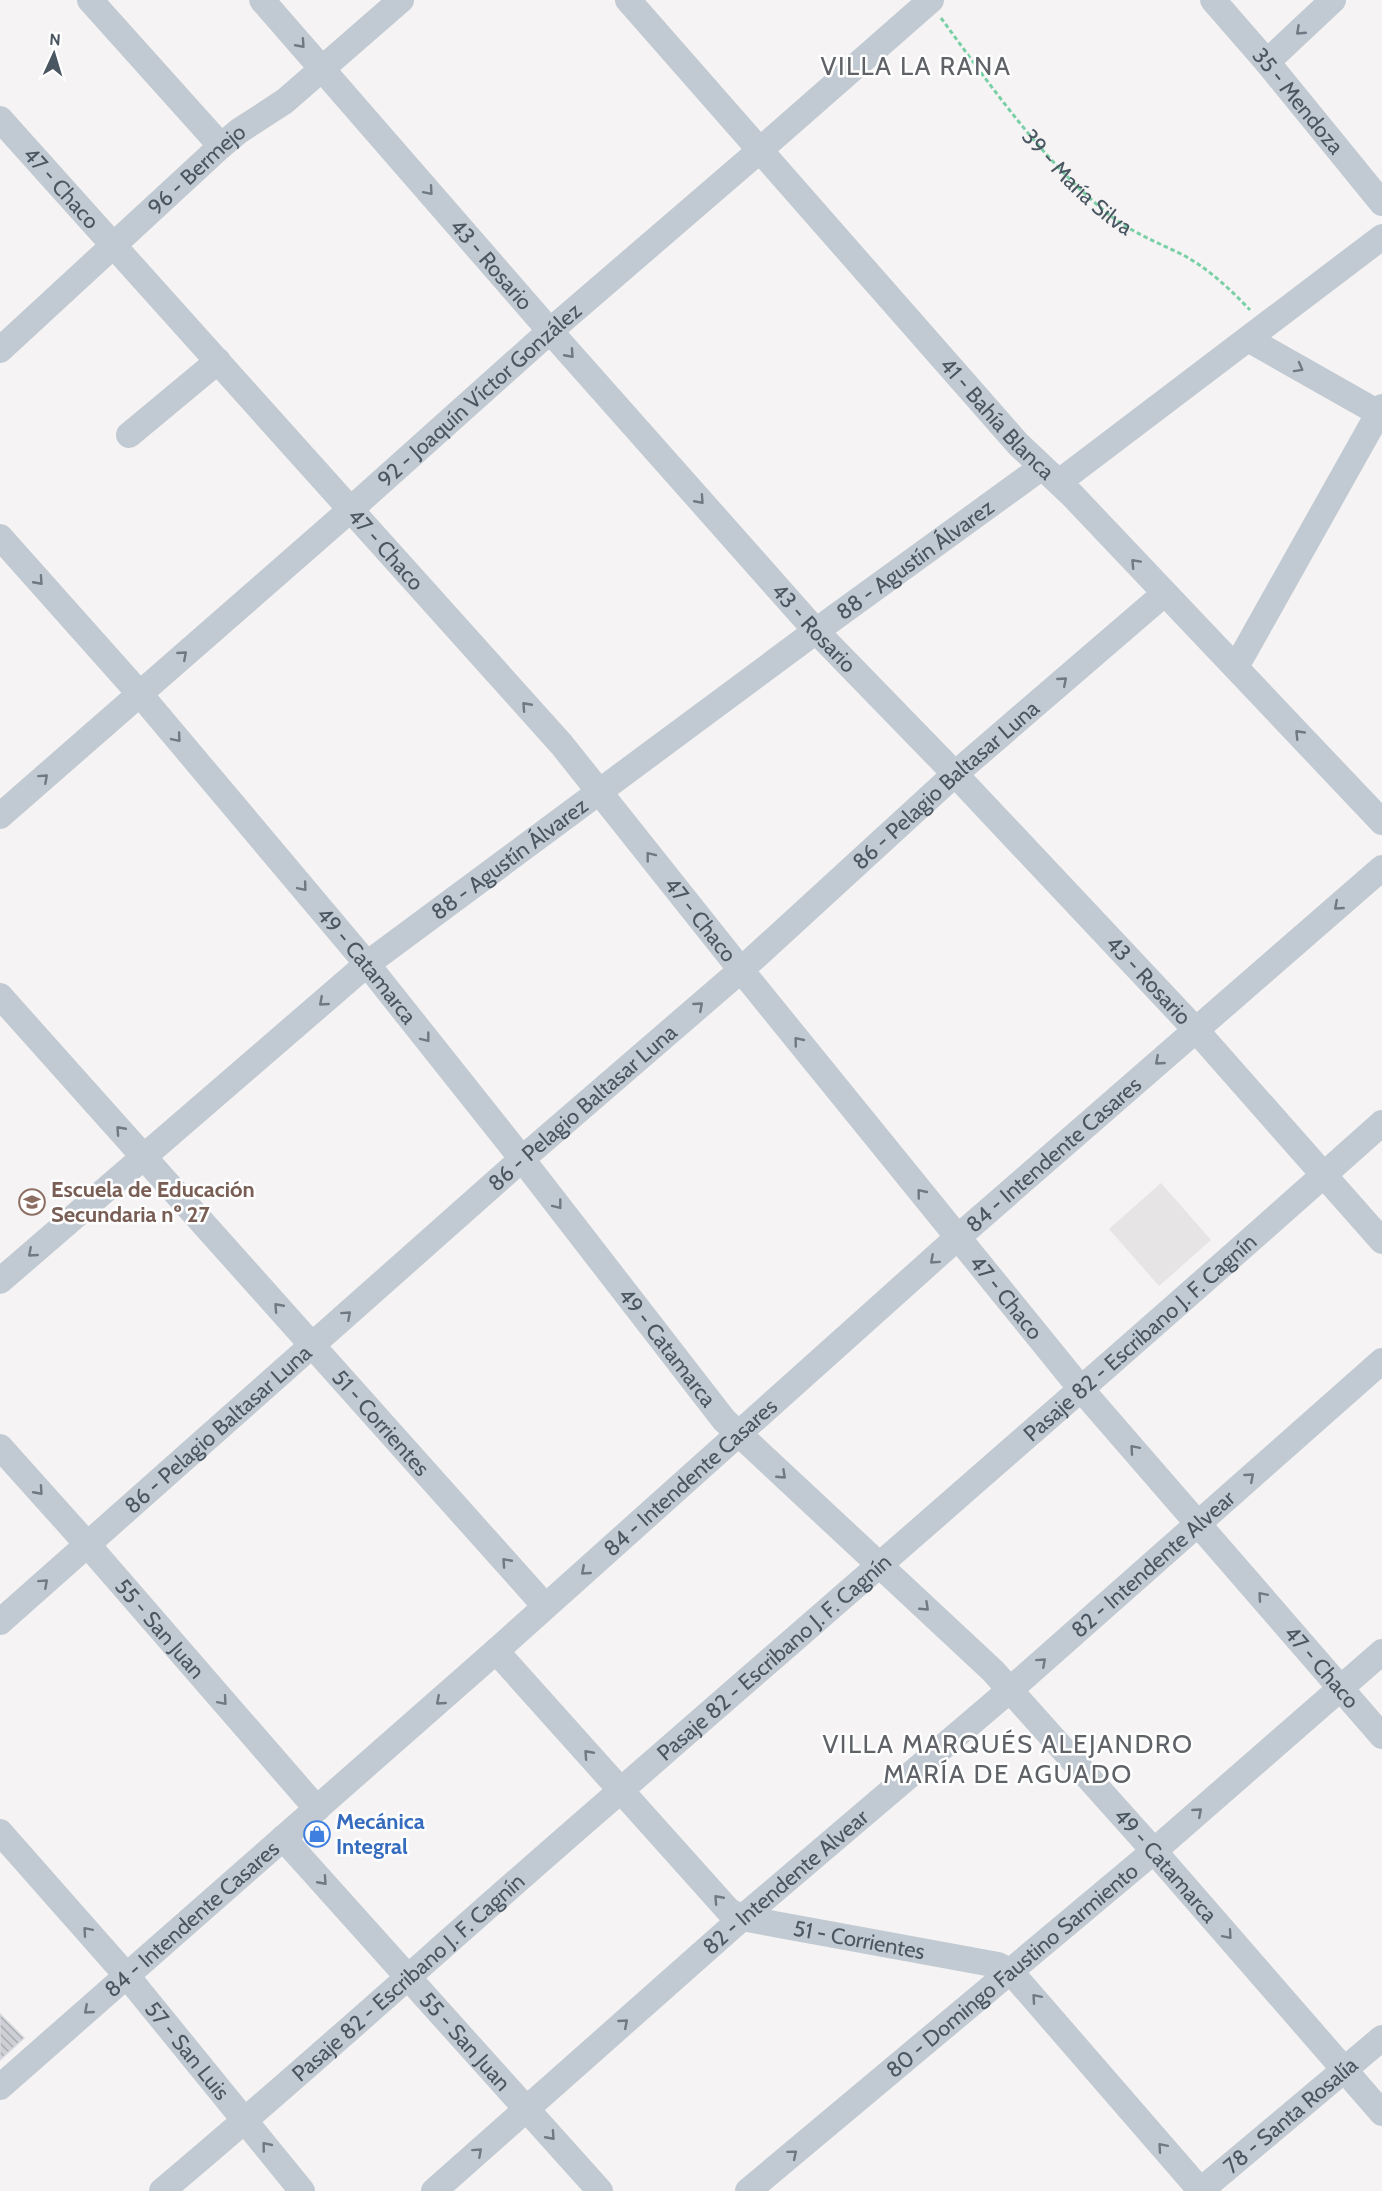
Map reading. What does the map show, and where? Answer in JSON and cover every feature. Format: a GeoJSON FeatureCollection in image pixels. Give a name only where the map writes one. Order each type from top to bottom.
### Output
{"type":"FeatureCollection","features":[{"type":"Feature","properties":{"kind":"street"},"geometry":{"type":"LineString","coordinates":[[90,0],[221,146]]}},
{"type":"Feature","properties":{"kind":"street","name":"43 - Rosario"},"geometry":{"type":"LineString","coordinates":[[262,0],[550,331],[816,631],[955,774],[1195,1029],[1382,1241]]}},
{"type":"Feature","properties":{"kind":"street","name":"96 - Bermejo"},"geometry":{"type":"LineString","coordinates":[[0,350],[239,130],[285,101],[401,0]]}},
{"type":"Feature","properties":{"kind":"street","name":"41 - Bahía Blanca"},"geometry":{"type":"LineString","coordinates":[[628,0],[1018,444],[1236,667],[1382,822]]}},
{"type":"Feature","properties":{"kind":"street","name":"35 - Mendoza"},"geometry":{"type":"LineString","coordinates":[[1213,0],[1267,62],[1382,203]]}},
{"type":"Feature","properties":{"kind":"street"},"geometry":{"type":"LineString","coordinates":[[1267,62],[1333,0]]}},
{"type":"Feature","properties":{"kind":"street","name":"92 - Joaquín Víctor González"},"geometry":{"type":"LineString","coordinates":[[0,816],[350,510],[550,331],[929,1]]}},
{"type":"Feature","properties":{"kind":"street","name":"47 - Chaco"},"geometry":{"type":"LineString","coordinates":[[0,119],[562,745],[741,970],[1081,1389],[1382,1736]]}},
{"type":"Feature","properties":{"kind":"street","name":"88 - Agustín Álvarez"},"geometry":{"type":"LineString","coordinates":[[0,1281],[368,964],[816,631],[1050,475],[1256,333],[1382,237]]}},
{"type":"Feature","properties":{"kind":"street"},"geometry":{"type":"LineString","coordinates":[[1236,667],[1381,412],[1256,333]]}},
{"type":"Feature","properties":{"kind":"street"},"geometry":{"type":"LineString","coordinates":[[129,435],[218,361]]}},
{"type":"Feature","properties":{"kind":"street","name":"49 - Catamarca"},"geometry":{"type":"LineString","coordinates":[[3,547],[139,693],[368,964],[717,1411],[739,1435],[1011,1689],[1382,2113]]}},
{"type":"Feature","properties":{"kind":"street","name":"86 - Pelagio Baltasar Luna"},"geometry":{"type":"LineString","coordinates":[[0,1622],[522,1159],[741,970],[955,774],[1164,594]]}},
{"type":"Feature","properties":{"kind":"street"},"geometry":{"type":"LineString","coordinates":[[1325,760],[1382,794]]}},
{"type":"Feature","properties":{"kind":"street","name":"84 - Intendente Casares"},"geometry":{"type":"LineString","coordinates":[[0,2087],[496,1651],[957,1238],[1382,867]]}},
{"type":"Feature","properties":{"kind":"street","name":"51 - Corrientes"},"geometry":{"type":"LineString","coordinates":[[0,996],[545,1606]]}},
{"type":"Feature","properties":{"kind":"street","name":"Pasaje 82 - Escribano J. F. Cagnín"},"geometry":{"type":"LineString","coordinates":[[162,2191],[246,2121],[407,1976],[1081,1389],[1382,1123]]}},
{"type":"Feature","properties":{"kind":"street","name":"82 - Intendente Alvear"},"geometry":{"type":"LineString","coordinates":[[434,2191],[742,1918],[1011,1689],[1382,1361]]}},
{"type":"Feature","properties":{"kind":"street","name":"55 - San Juan"},"geometry":{"type":"LineString","coordinates":[[0,1447],[317,1809]]}},
{"type":"Feature","properties":{"kind":"street","name":"51 - Corrientes"},"geometry":{"type":"LineString","coordinates":[[496,1651],[728,1910],[742,1918],[998,1965],[1011,1972],[1200,2191]]}},
{"type":"Feature","properties":{"kind":"street","name":"80 - Domingo Faustino Sarmiento"},"geometry":{"type":"LineString","coordinates":[[748,2191],[1154,1851],[1382,1652]]}},
{"type":"Feature","properties":{"kind":"street","name":"57 - San Luis"},"geometry":{"type":"LineString","coordinates":[[0,1832],[127,1976],[302,2191]]}},
{"type":"Feature","properties":{"kind":"street","name":"55 - San Juan"},"geometry":{"type":"LineString","coordinates":[[284,1838],[600,2191]]}},
{"type":"Feature","properties":{"kind":"street","name":"78 - Santa Rosalía"},"geometry":{"type":"LineString","coordinates":[[1200,2191],[1382,2038]]}},
{"type":"Feature","properties":{"kind":"path","name":"39 - María Silva"},"geometry":{"type":"LineString","coordinates":[[929,1],[1018,122],[1061,170],[1107,213],[1140,235],[1185,256],[1226,284],[1256,333]]}},
{"type":"Feature","properties":{"kind":"shaded area"},"geometry":{"type":"Polygon","coordinates":[[[1161,1183],[1211,1240],[1159,1286],[1109,1229],[1161,1183]]]}},
{"type":"Feature","properties":{"kind":"building"},"geometry":{"type":"Polygon","coordinates":[[[0,2014],[24,2038],[0,2060],[0,2014]]]}},
{"type":"Feature","properties":{"kind":"place","name":"Escuela de Educación Secundaria nº 27"},"geometry":{"type":"Point","coordinates":[32,1202]}},
{"type":"Feature","properties":{"kind":"place","name":"Mecánica Integral"},"geometry":{"type":"Point","coordinates":[317,1834]}},
{"type":"Feature","properties":{"kind":"district","name":"VILLA LA RANA"},"geometry":{"type":"Point","coordinates":[916,66]}},
{"type":"Feature","properties":{"kind":"district","name":"VILLA MARQUÉS ALEJANDRO MARÍA DE AGUADO"},"geometry":{"type":"Point","coordinates":[1008,1759]}}]}
